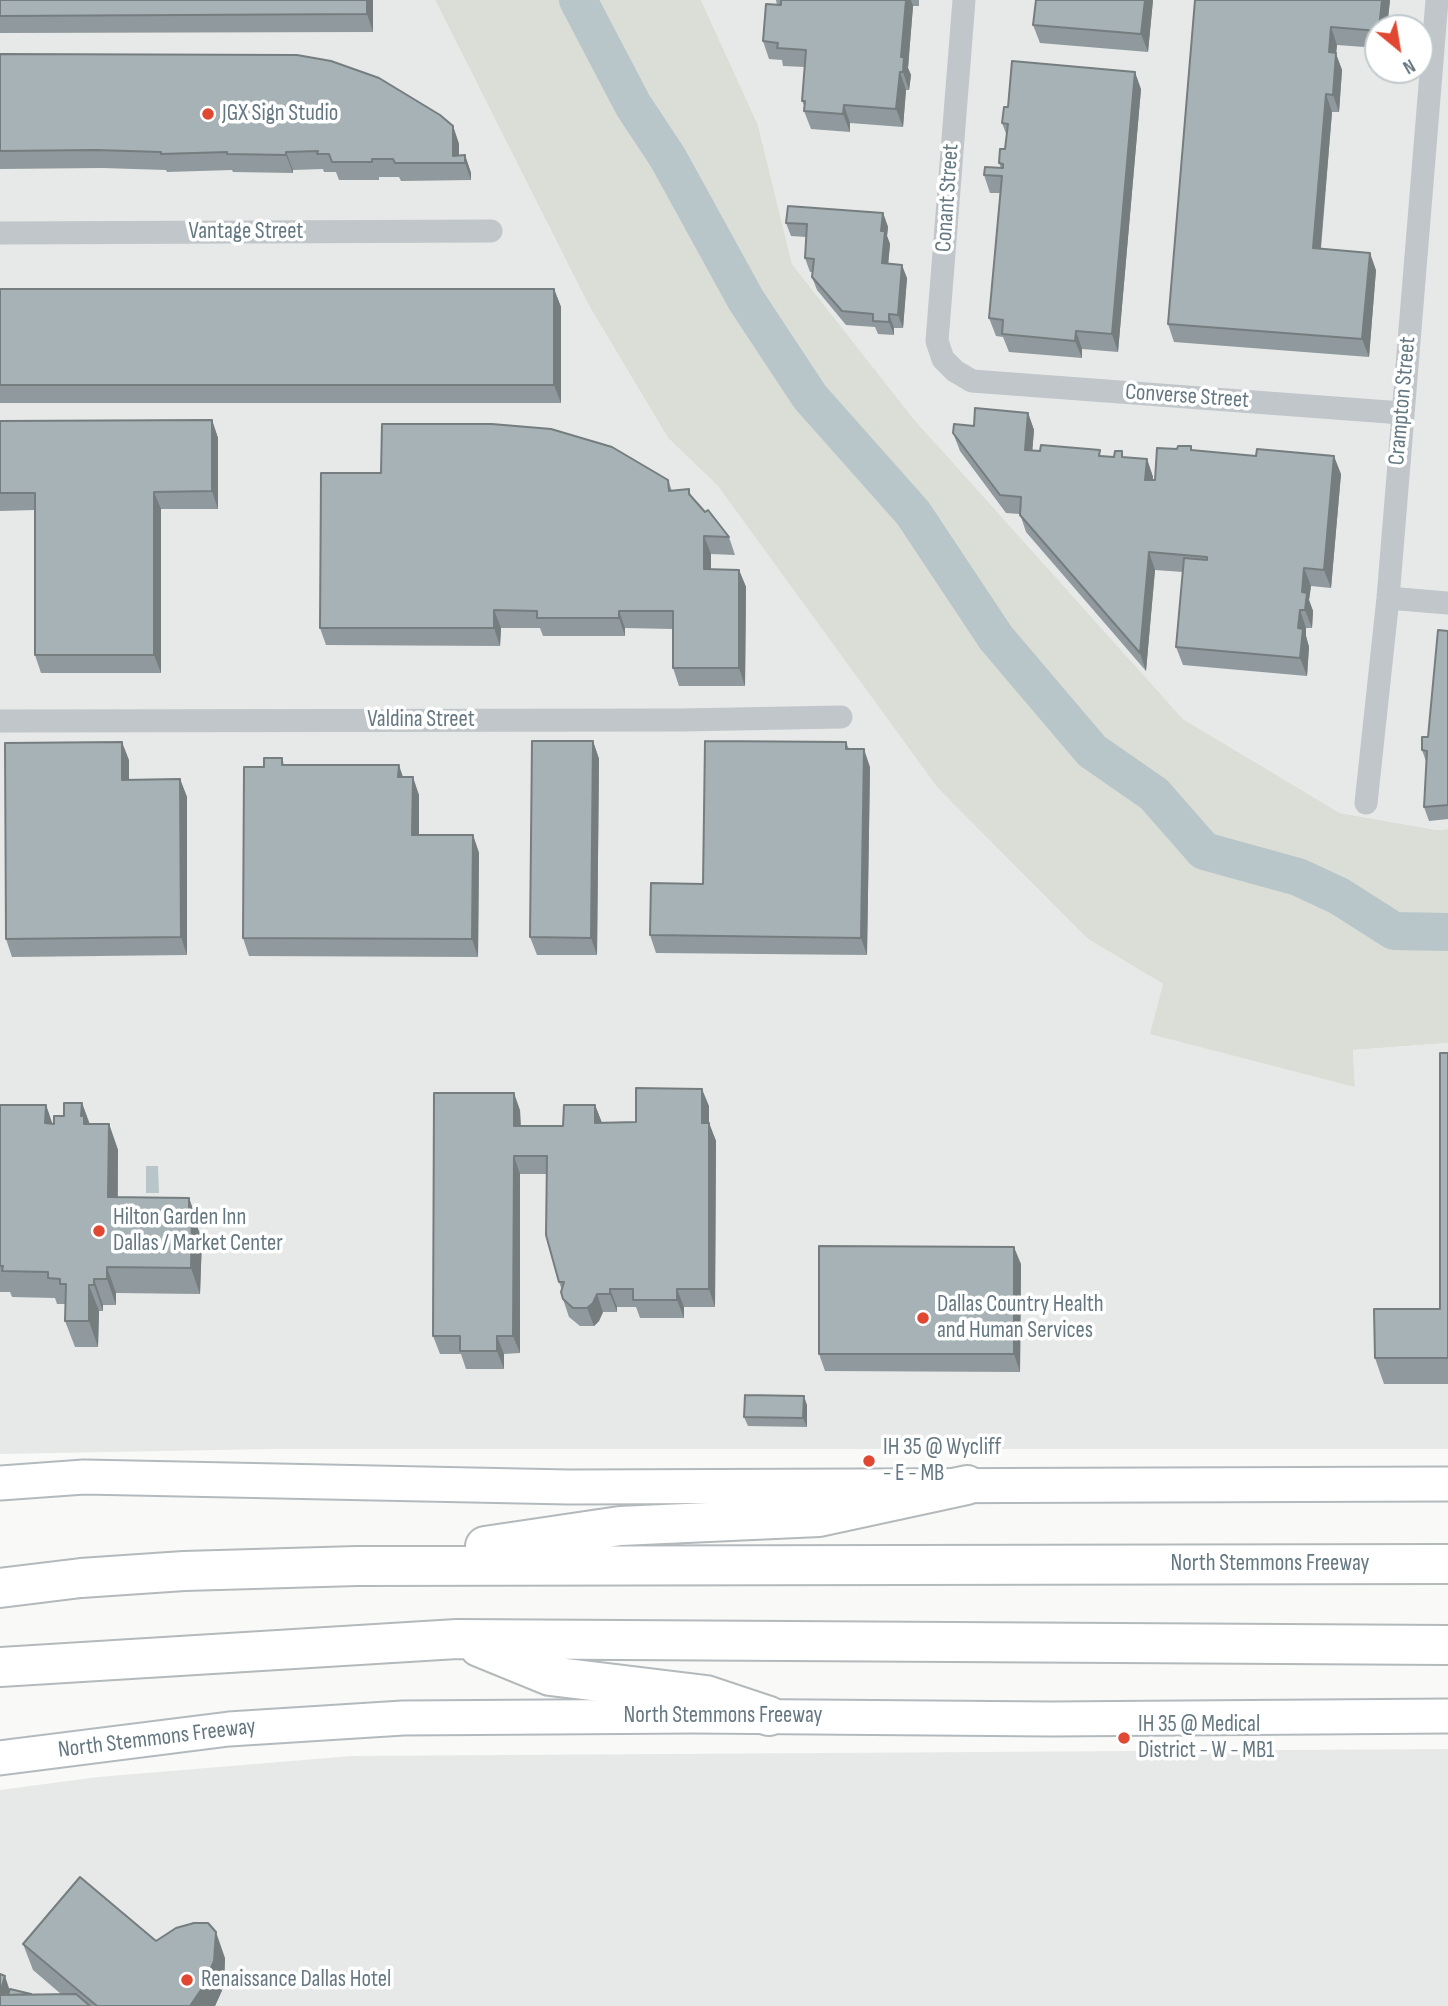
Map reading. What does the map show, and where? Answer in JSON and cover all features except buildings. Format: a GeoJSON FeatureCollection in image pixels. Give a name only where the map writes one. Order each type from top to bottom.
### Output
{"type":"FeatureCollection","features":[{"type":"Feature","properties":{"kind":"highway"},"geometry":{"type":"LineString","coordinates":[[357,1566],[620,1526],[819,1517],[967,1485]]}},
{"type":"Feature","properties":{"kind":"highway","name":"North Stemmons Freeway"},"geometry":{"type":"LineString","coordinates":[[0,1588],[94,1577],[357,1566],[1448,1564]]}},
{"type":"Feature","properties":{"kind":"highway"},"geometry":{"type":"LineString","coordinates":[[457,1639],[550,1676],[706,1695],[769,1716]]}},
{"type":"Feature","properties":{"kind":"highway"},"geometry":{"type":"LineString","coordinates":[[0,1667],[457,1639],[1448,1644]]}},
{"type":"Feature","properties":{"kind":"main road"},"geometry":{"type":"LineString","coordinates":[[0,1483],[84,1477],[569,1488],[1448,1484]]}},
{"type":"Feature","properties":{"kind":"main road","name":"North Stemmons Freeway"},"geometry":{"type":"LineString","coordinates":[[0,1758],[229,1729],[326,1722],[482,1717],[1448,1716]]}},
{"type":"Feature","properties":{"kind":"street","name":"Conant Street"},"geometry":{"type":"LineString","coordinates":[[964,0],[937,341],[943,359],[955,371],[972,381]]}},
{"type":"Feature","properties":{"kind":"street","name":"Crampton Street"},"geometry":{"type":"LineString","coordinates":[[1366,803],[1388,598],[1437,0]]}},
{"type":"Feature","properties":{"kind":"street","name":"Vantage Street"},"geometry":{"type":"LineString","coordinates":[[0,233],[491,231]]}},
{"type":"Feature","properties":{"kind":"street","name":"Converse Street"},"geometry":{"type":"LineString","coordinates":[[972,381],[1402,413]]}},
{"type":"Feature","properties":{"kind":"street"},"geometry":{"type":"LineString","coordinates":[[1388,598],[1448,603]]}},
{"type":"Feature","properties":{"kind":"street","name":"Valdina Street"},"geometry":{"type":"LineString","coordinates":[[0,721],[659,720],[841,717]]}},
{"type":"Feature","properties":{"kind":"shaded area"},"geometry":{"type":"Polygon","coordinates":[[[0,0],[435,0],[588,304],[668,438],[718,486],[1088,939],[1163,984],[1355,1087],[1353,1050],[1448,1043],[1448,1449],[270,1449],[0,1454],[0,0]]]}},
{"type":"Feature","properties":{"kind":"shaded area"},"geometry":{"type":"Polygon","coordinates":[[[435,0],[701,0],[758,125],[792,264],[912,417],[1183,719],[1340,813],[1437,830],[1448,829],[1448,1043],[1353,1050],[1355,1087],[1150,1034],[1163,984],[1088,939],[938,788],[718,486],[668,438],[588,304],[435,0]]]}},
{"type":"Feature","properties":{"kind":"shaded area"},"geometry":{"type":"Polygon","coordinates":[[[701,0],[1448,0],[1448,829],[1437,830],[1340,813],[1183,719],[912,417],[792,264],[758,125],[701,0]]]}},
{"type":"Feature","properties":{"kind":"shaded area"},"geometry":{"type":"Polygon","coordinates":[[[146,1166],[158,1166],[159,1193],[146,1193],[146,1166]]]}},
{"type":"Feature","properties":{"kind":"shaded area"},"geometry":{"type":"Polygon","coordinates":[[[1448,1749],[1448,2006],[0,2006],[0,1790],[98,1777],[352,1756],[1448,1749]]]}},
{"type":"Feature","properties":{"kind":"waterway"},"geometry":{"type":"LineString","coordinates":[[578,0],[633,105],[668,158],[746,300],[810,397],[913,513],[996,638],[1092,751],[1154,794],[1204,851],[1298,877],[1339,896],[1394,931],[1448,932]]}},
{"type":"Feature","properties":{"kind":"place","name":"JGX Sign Studio"},"geometry":{"type":"Point","coordinates":[208,114]}},
{"type":"Feature","properties":{"kind":"place","name":"Hilton Garden Inn Dallas / Market Center"},"geometry":{"type":"Point","coordinates":[99,1231]}},
{"type":"Feature","properties":{"kind":"place","name":"Dallas Country Health and Human Services"},"geometry":{"type":"Point","coordinates":[923,1318]}},
{"type":"Feature","properties":{"kind":"place","name":"IH 35 @ Wycliff - E - MB"},"geometry":{"type":"Point","coordinates":[869,1461]}},
{"type":"Feature","properties":{"kind":"place","name":"IH 35 @ Medical District - W - MB1"},"geometry":{"type":"Point","coordinates":[1124,1738]}},
{"type":"Feature","properties":{"kind":"place","name":"Renaissance Dallas Hotel"},"geometry":{"type":"Point","coordinates":[187,1980]}}]}
